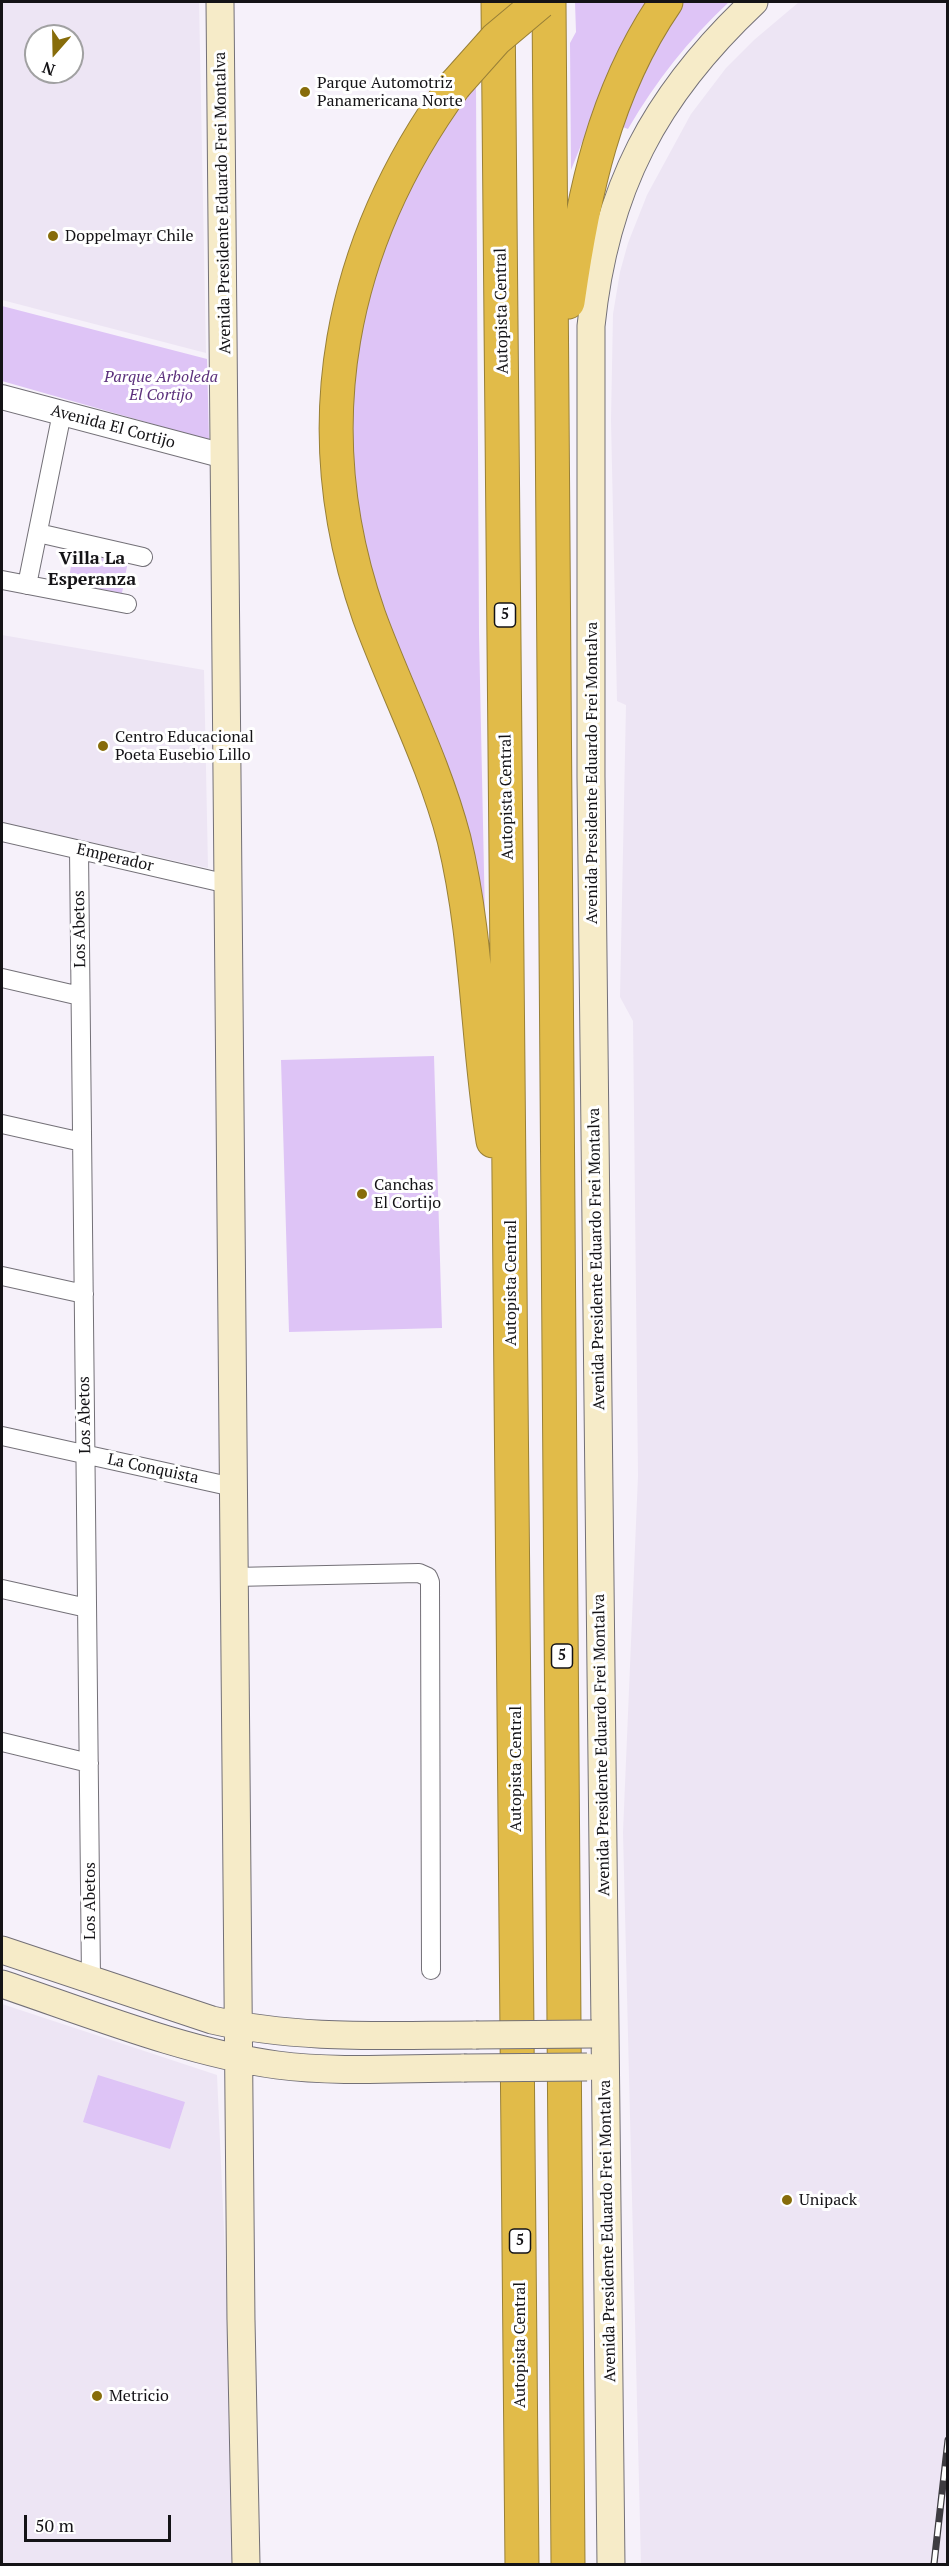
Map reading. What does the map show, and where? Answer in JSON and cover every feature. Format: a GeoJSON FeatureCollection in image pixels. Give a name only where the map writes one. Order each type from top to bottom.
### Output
{"type":"FeatureCollection","features":[{"type":"Feature","properties":{"kind":"highway","name":"Autopista Central"},"geometry":{"type":"LineString","coordinates":[[498,2],[522,2565]]}},
{"type":"Feature","properties":{"kind":"highway"},"geometry":{"type":"LineString","coordinates":[[511,1227],[488,1105],[474,950],[453,837],[426,757],[383,653],[356,576],[346,534],[336,441],[339,372],[344,330],[363,258],[376,222],[409,154],[455,85],[496,39],[540,2]]}},
{"type":"Feature","properties":{"kind":"highway","name":"5"},"geometry":{"type":"LineString","coordinates":[[549,2],[568,2565]]}},
{"type":"Feature","properties":{"kind":"highway"},"geometry":{"type":"LineString","coordinates":[[553,431],[574,262],[588,181],[607,119],[624,78],[641,41],[666,2]]}},
{"type":"Feature","properties":{"kind":"main road","name":"Avenida Presidente Eduardo Frei Montalva"},"geometry":{"type":"LineString","coordinates":[[220,2],[233,1487],[246,2565]]}},
{"type":"Feature","properties":{"kind":"main road","name":"Avenida Presidente Eduardo Frei Montalva"},"geometry":{"type":"LineString","coordinates":[[612,2565],[597,2067],[599,2034],[591,789],[591,326],[597,281],[608,232],[624,184],[645,138],[666,101],[686,73],[724,30],[754,2]]}},
{"type":"Feature","properties":{"kind":"main road"},"geometry":{"type":"LineString","coordinates":[[2,1950],[239,2026],[347,2035],[599,2034]]}},
{"type":"Feature","properties":{"kind":"main road"},"geometry":{"type":"LineString","coordinates":[[2,1984],[239,2058],[306,2067],[597,2067]]}},
{"type":"Feature","properties":{"kind":"street","name":"Avenida El Cortijo"},"geometry":{"type":"LineString","coordinates":[[2,397],[224,456]]}},
{"type":"Feature","properties":{"kind":"street"},"geometry":{"type":"LineString","coordinates":[[27,585],[62,413]]}},
{"type":"Feature","properties":{"kind":"street"},"geometry":{"type":"LineString","coordinates":[[38,533],[142,557]]}},
{"type":"Feature","properties":{"kind":"street"},"geometry":{"type":"LineString","coordinates":[[2,580],[127,603]]}},
{"type":"Feature","properties":{"kind":"street","name":"Emperador"},"geometry":{"type":"LineString","coordinates":[[2,832],[228,884]]}},
{"type":"Feature","properties":{"kind":"street","name":"Los Abetos"},"geometry":{"type":"LineString","coordinates":[[79,850],[91,1979]]}},
{"type":"Feature","properties":{"kind":"street"},"geometry":{"type":"LineString","coordinates":[[2,978],[80,996]]}},
{"type":"Feature","properties":{"kind":"street"},"geometry":{"type":"LineString","coordinates":[[2,1124],[82,1142]]}},
{"type":"Feature","properties":{"kind":"street"},"geometry":{"type":"LineString","coordinates":[[2,1276],[84,1294]]}},
{"type":"Feature","properties":{"kind":"street","name":"La Conquista"},"geometry":{"type":"LineString","coordinates":[[2,1436],[233,1487]]}},
{"type":"Feature","properties":{"kind":"street"},"geometry":{"type":"LineString","coordinates":[[234,1577],[419,1574],[428,1577],[430,1582],[430,1970]]}},
{"type":"Feature","properties":{"kind":"street"},"geometry":{"type":"LineString","coordinates":[[2,1589],[87,1608]]}},
{"type":"Feature","properties":{"kind":"street"},"geometry":{"type":"LineString","coordinates":[[2,1742],[89,1763]]}},
{"type":"Feature","properties":{"kind":"shaded area"},"geometry":{"type":"Polygon","coordinates":[[[2,2],[199,2],[206,353],[2,300],[2,2]]]}},
{"type":"Feature","properties":{"kind":"shaded area"},"geometry":{"type":"Polygon","coordinates":[[[799,2],[947,2],[947,2564],[641,2564],[623,1832],[638,1476],[633,1021],[620,997],[626,705],[617,701],[611,420],[613,314],[620,272],[628,243],[647,195],[691,114],[726,68],[754,40],[799,2]]]}},
{"type":"Feature","properties":{"kind":"shaded area","name":"Centro Educacional Poeta Eusebio Lillo"},"geometry":{"type":"Polygon","coordinates":[[[2,635],[204,670],[208,868],[2,823],[2,635]]]}},
{"type":"Feature","properties":{"kind":"shaded area"},"geometry":{"type":"Polygon","coordinates":[[[2,2004],[217,2075],[239,2564],[2,2564],[2,2004]]]}},
{"type":"Feature","properties":{"kind":"green space"},"geometry":{"type":"Polygon","coordinates":[[[575,2],[647,2],[618,53],[571,170],[570,43],[576,32],[575,2]]]}},
{"type":"Feature","properties":{"kind":"green space"},"geometry":{"type":"Polygon","coordinates":[[[678,2],[729,2],[674,62],[628,129],[612,123],[678,2]]]}},
{"type":"Feature","properties":{"kind":"green space"},"geometry":{"type":"Polygon","coordinates":[[[476,87],[479,634],[485,919],[374,591],[359,530],[349,410],[358,342],[373,269],[401,197],[461,100],[476,87]]]}},
{"type":"Feature","properties":{"kind":"green space","name":"Parque Arboleda El Cortijo"},"geometry":{"type":"Polygon","coordinates":[[[2,306],[207,359],[209,440],[2,381],[2,306]]]}},
{"type":"Feature","properties":{"kind":"green space"},"geometry":{"type":"Polygon","coordinates":[[[74,550],[128,561],[122,593],[68,583],[74,550]]]}},
{"type":"Feature","properties":{"kind":"green space","name":"Canchas El Cortijo"},"geometry":{"type":"Polygon","coordinates":[[[434,1056],[442,1328],[289,1332],[281,1060],[434,1056]]]}},
{"type":"Feature","properties":{"kind":"green space"},"geometry":{"type":"Polygon","coordinates":[[[98,2075],[185,2102],[170,2149],[83,2122],[98,2075]]]}},
{"type":"Feature","properties":{"kind":"railway"},"geometry":{"type":"LineString","coordinates":[[934,2564],[948,2440]]}},
{"type":"Feature","properties":{"kind":"place","name":"Parque Automotriz Panamericana Norte"},"geometry":{"type":"Point","coordinates":[305,92]}},
{"type":"Feature","properties":{"kind":"place","name":"Doppelmayr Chile"},"geometry":{"type":"Point","coordinates":[53,236]}},
{"type":"Feature","properties":{"kind":"place","name":"Centro Educacional Poeta Eusebio Lillo"},"geometry":{"type":"Point","coordinates":[103,746]}},
{"type":"Feature","properties":{"kind":"place","name":"Canchas El Cortijo"},"geometry":{"type":"Point","coordinates":[362,1194]}},
{"type":"Feature","properties":{"kind":"place","name":"Unipack"},"geometry":{"type":"Point","coordinates":[787,2200]}},
{"type":"Feature","properties":{"kind":"place","name":"Metricio"},"geometry":{"type":"Point","coordinates":[97,2396]}},
{"type":"Feature","properties":{"kind":"district","name":"Villa La Esperanza"},"geometry":{"type":"Point","coordinates":[92,569]}}]}
